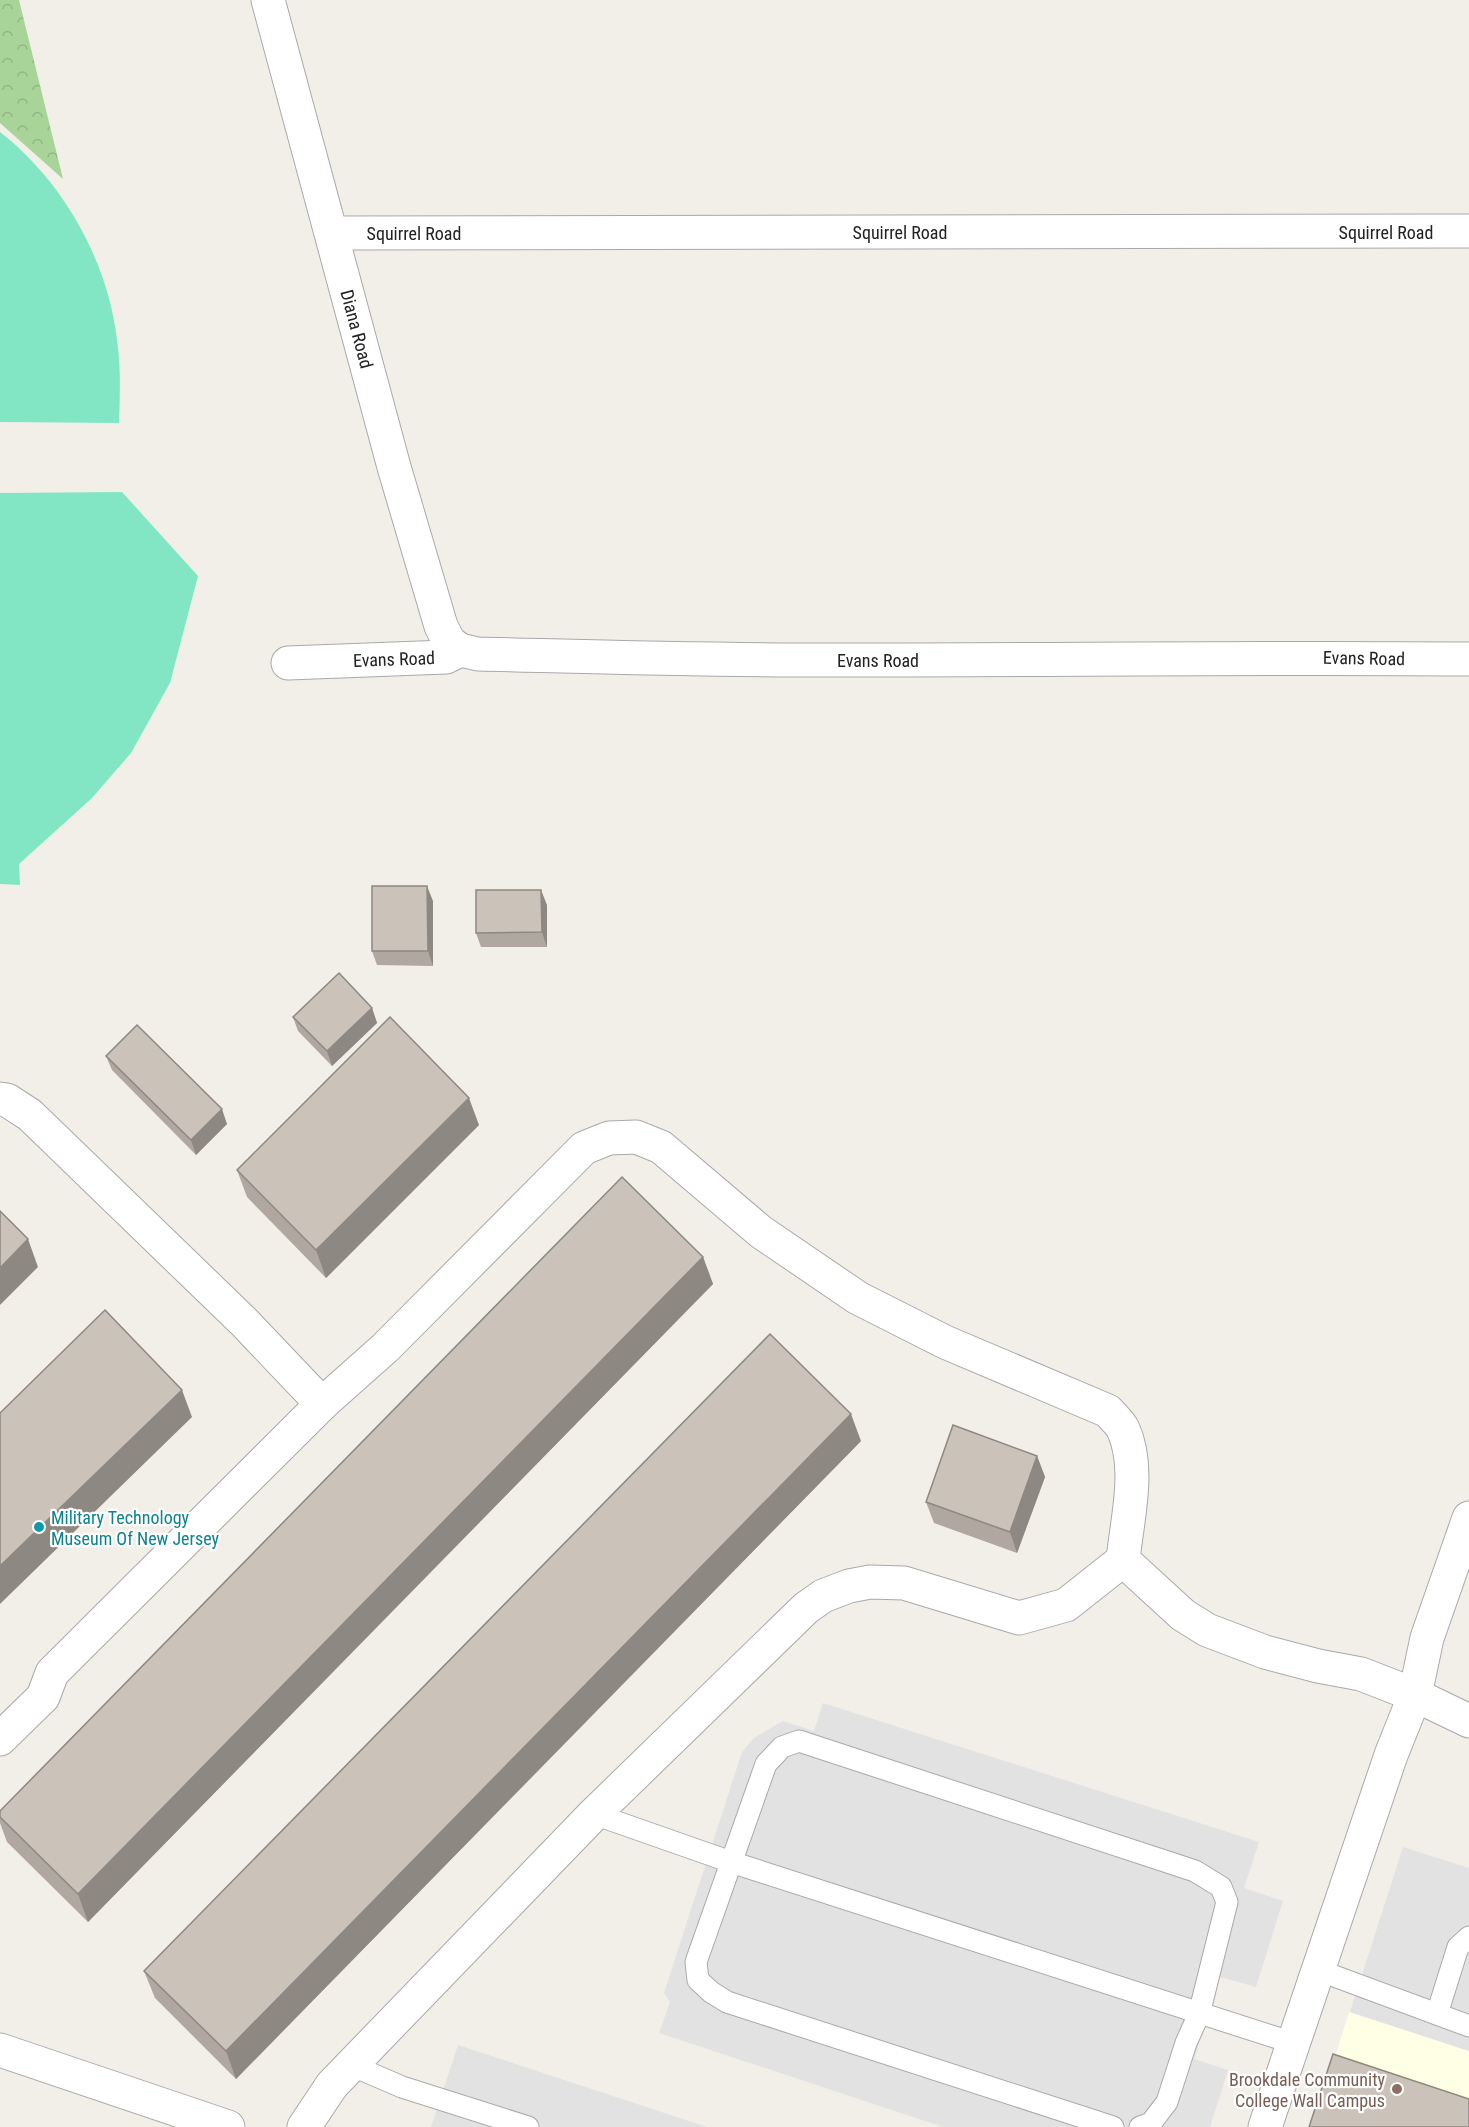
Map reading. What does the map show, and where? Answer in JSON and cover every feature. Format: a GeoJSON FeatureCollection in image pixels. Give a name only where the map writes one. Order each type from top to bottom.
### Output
{"type":"FeatureCollection","features":[{"type":"Feature","properties":{"kind":"street","name":"Diana Road"},"geometry":{"type":"LineString","coordinates":[[268,0],[394,467],[441,626],[449,642],[460,650]]}},
{"type":"Feature","properties":{"kind":"street","name":"Squirrel Road"},"geometry":{"type":"LineString","coordinates":[[332,233],[1469,231]]}},
{"type":"Feature","properties":{"kind":"street","name":"Evans Road"},"geometry":{"type":"LineString","coordinates":[[288,663],[446,657],[460,650],[478,654],[672,659],[1262,657],[1469,659]]}},
{"type":"Feature","properties":{"kind":"street"},"geometry":{"type":"LineString","coordinates":[[0,1098],[30,1115],[244,1323],[322,1404]]}},
{"type":"Feature","properties":{"kind":"street"},"geometry":{"type":"LineString","coordinates":[[0,1739],[43,1697],[52,1673],[322,1404],[385,1347],[584,1148],[609,1138],[636,1137],[661,1147],[761,1232],[858,1298],[945,1342],[1108,1411],[1122,1428],[1130,1452],[1132,1482],[1123,1560],[1066,1605],[1019,1618],[904,1583],[870,1582],[849,1586],[823,1596],[806,1608],[594,1814],[332,2085],[304,2127]]}},
{"type":"Feature","properties":{"kind":"street"},"geometry":{"type":"LineString","coordinates":[[1265,2127],[1391,1755],[1415,1695],[1427,1638],[1469,1518]]}},
{"type":"Feature","properties":{"kind":"street"},"geometry":{"type":"LineString","coordinates":[[1123,1560],[1183,1615],[1208,1630],[1265,1652],[1318,1666],[1361,1674],[1415,1695],[1469,1721]]}},
{"type":"Feature","properties":{"kind":"street"},"geometry":{"type":"LineString","coordinates":[[0,2050],[158,2116],[228,2127]]}},
{"type":"Feature","properties":{"kind":"lane"},"geometry":{"type":"LineString","coordinates":[[1113,2127],[727,2002],[698,1980],[696,1962],[766,1764],[782,1747],[799,1741],[1196,1871],[1221,1887],[1227,1902],[1199,2014],[1186,2043],[1167,2102],[1151,2123],[1140,2127]]}},
{"type":"Feature","properties":{"kind":"lane"},"geometry":{"type":"LineString","coordinates":[[594,1814],[731,1862],[1293,2043]]}},
{"type":"Feature","properties":{"kind":"lane"},"geometry":{"type":"LineString","coordinates":[[1437,2014],[1458,1947],[1469,1937]]}},
{"type":"Feature","properties":{"kind":"lane"},"geometry":{"type":"LineString","coordinates":[[1318,1970],[1469,2026]]}},
{"type":"Feature","properties":{"kind":"lane"},"geometry":{"type":"LineString","coordinates":[[351,2065],[402,2087],[528,2127]]}},
{"type":"Feature","properties":{"kind":"shaded area"},"geometry":{"type":"Polygon","coordinates":[[[823,1703],[1259,1842],[1244,1888],[1283,1901],[1256,1987],[1220,1977],[1194,2059],[1228,2070],[1210,2127],[943,2127],[659,2033],[670,2002],[664,1993],[742,1752],[754,1738],[783,1721],[814,1731],[823,1703]]]}},
{"type":"Feature","properties":{"kind":"shaded area"},"geometry":{"type":"Polygon","coordinates":[[[1403,1847],[1469,1868],[1469,2051],[1350,2012],[1403,1847]]]}},
{"type":"Feature","properties":{"kind":"shaded area","name":"Brookdale Community College Wall Campus"},"geometry":{"type":"Polygon","coordinates":[[[1349,2012],[1469,2051],[1469,2127],[1313,2127],[1349,2012]]]}},
{"type":"Feature","properties":{"kind":"shaded area"},"geometry":{"type":"Polygon","coordinates":[[[458,2045],[707,2127],[431,2127],[458,2045]]]}},
{"type":"Feature","properties":{"kind":"green space"},"geometry":{"type":"Polygon","coordinates":[[[0,0],[19,0],[63,179],[0,123],[0,0]]]}},
{"type":"Feature","properties":{"kind":"green space"},"geometry":{"type":"Polygon","coordinates":[[[0,132],[44,174],[79,225],[93,252],[112,310],[117,340],[120,371],[119,423],[0,422],[0,132]]]}},
{"type":"Feature","properties":{"kind":"green space"},"geometry":{"type":"Polygon","coordinates":[[[122,492],[198,576],[170,683],[131,753],[92,798],[19,864],[20,885],[0,884],[0,493],[122,492]]]}},
{"type":"Feature","properties":{"kind":"building"},"geometry":{"type":"Polygon","coordinates":[[[372,886],[427,886],[428,951],[372,951],[372,886]]]}},
{"type":"Feature","properties":{"kind":"building"},"geometry":{"type":"Polygon","coordinates":[[[476,890],[541,890],[542,932],[476,933],[476,890]]]}},
{"type":"Feature","properties":{"kind":"building"},"geometry":{"type":"Polygon","coordinates":[[[339,973],[372,1008],[327,1051],[293,1017],[339,973]]]}},
{"type":"Feature","properties":{"kind":"building"},"geometry":{"type":"Polygon","coordinates":[[[390,1017],[469,1098],[316,1250],[237,1170],[390,1017]]]}},
{"type":"Feature","properties":{"kind":"building"},"geometry":{"type":"Polygon","coordinates":[[[137,1025],[222,1109],[191,1140],[106,1056],[137,1025]]]}},
{"type":"Feature","properties":{"kind":"building"},"geometry":{"type":"Polygon","coordinates":[[[622,1177],[703,1257],[78,1894],[0,1817],[0,1811],[622,1177]]]}},
{"type":"Feature","properties":{"kind":"building"},"geometry":{"type":"Polygon","coordinates":[[[0,1211],[28,1239],[0,1268],[0,1211]]]}},
{"type":"Feature","properties":{"kind":"building","name":"Military Technology Museum Of New Jersey"},"geometry":{"type":"Polygon","coordinates":[[[105,1310],[182,1390],[0,1566],[0,1413],[105,1310]]]}},
{"type":"Feature","properties":{"kind":"building"},"geometry":{"type":"Polygon","coordinates":[[[770,1334],[851,1414],[226,2051],[144,1971],[770,1334]]]}},
{"type":"Feature","properties":{"kind":"building"},"geometry":{"type":"Polygon","coordinates":[[[953,1425],[1037,1456],[1010,1532],[926,1502],[953,1425]]]}},
{"type":"Feature","properties":{"kind":"building"},"geometry":{"type":"Polygon","coordinates":[[[1333,2054],[1469,2099],[1469,2127],[1309,2127],[1333,2054]]]}},
{"type":"Feature","properties":{"kind":"place","name":"Military Technology Museum Of New Jersey"},"geometry":{"type":"Point","coordinates":[39,1527]}},
{"type":"Feature","properties":{"kind":"place","name":"Brookdale Community College Wall Campus"},"geometry":{"type":"Point","coordinates":[1397,2089]}}]}
